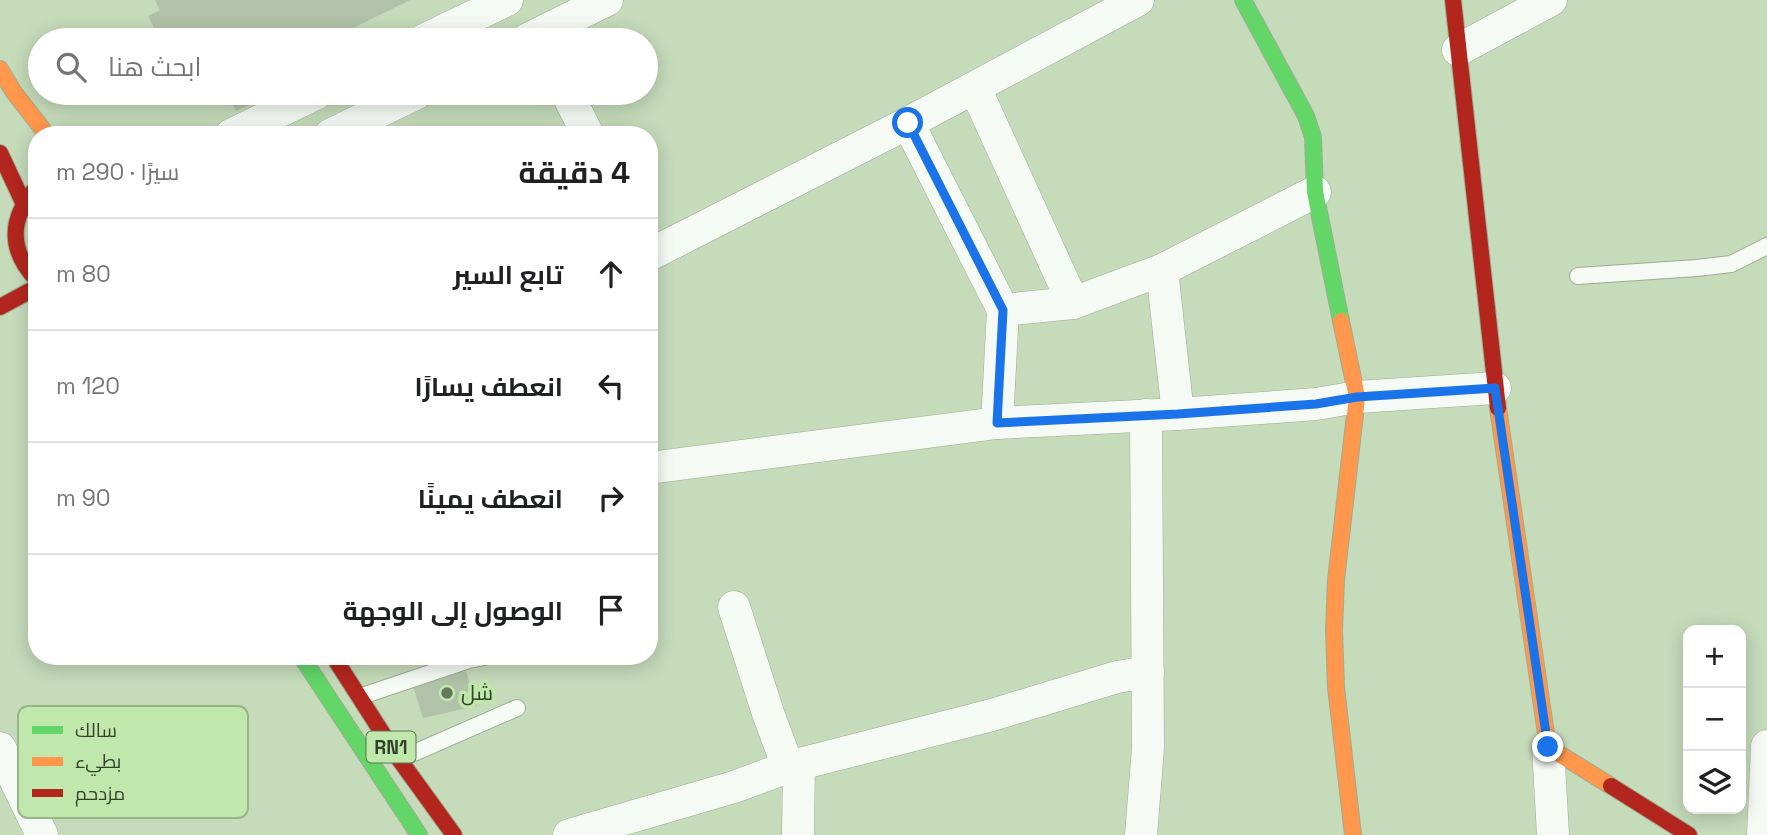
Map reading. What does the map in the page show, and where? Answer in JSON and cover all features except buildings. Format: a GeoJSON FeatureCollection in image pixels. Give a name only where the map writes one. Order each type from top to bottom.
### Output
{"type":"FeatureCollection","features":[{"type":"Feature","properties":{"kind":"street"},"geometry":{"type":"LineString","coordinates":[[449,28],[507,0]]}},
{"type":"Feature","properties":{"kind":"street"},"geometry":{"type":"LineString","coordinates":[[520,0],[530,28]]}},
{"type":"Feature","properties":{"kind":"street"},"geometry":{"type":"LineString","coordinates":[[553,28],[607,0]]}},
{"type":"Feature","properties":{"kind":"street"},"geometry":{"type":"LineString","coordinates":[[1243,0],[1306,116],[1313,137],[1315,192],[1357,397],[1336,580],[1334,630],[1336,687],[1353,835]]}},
{"type":"Feature","properties":{"kind":"street"},"geometry":{"type":"LineString","coordinates":[[1453,0],[1495,388],[1548,747],[1553,835]]}},
{"type":"Feature","properties":{"kind":"street"},"geometry":{"type":"LineString","coordinates":[[1458,50],[1551,0]]}},
{"type":"Feature","properties":{"kind":"street"},"geometry":{"type":"LineString","coordinates":[[658,249],[975,88],[1125,3]]}},
{"type":"Feature","properties":{"kind":"street"},"geometry":{"type":"LineString","coordinates":[[0,69],[40,126]]}},
{"type":"Feature","properties":{"kind":"street"},"geometry":{"type":"LineString","coordinates":[[975,88],[1073,303]]}},
{"type":"Feature","properties":{"kind":"street"},"geometry":{"type":"LineString","coordinates":[[249,126],[292,105]]}},
{"type":"Feature","properties":{"kind":"street"},"geometry":{"type":"LineString","coordinates":[[349,126],[392,105]]}},
{"type":"Feature","properties":{"kind":"street"},"geometry":{"type":"LineString","coordinates":[[573,105],[584,126]]}},
{"type":"Feature","properties":{"kind":"street"},"geometry":{"type":"LineString","coordinates":[[908,123],[1003,310],[997,423]]}},
{"type":"Feature","properties":{"kind":"street"},"geometry":{"type":"LineString","coordinates":[[0,153],[23,202]]}},
{"type":"Feature","properties":{"kind":"street"},"geometry":{"type":"LineString","coordinates":[[1003,310],[1073,303],[1163,270],[1315,192]]}},
{"type":"Feature","properties":{"kind":"street"},"geometry":{"type":"LineString","coordinates":[[28,197],[17,215],[14,230],[15,246],[28,271]]}},
{"type":"Feature","properties":{"kind":"street"},"geometry":{"type":"LineString","coordinates":[[0,239],[14,230]]}},
{"type":"Feature","properties":{"kind":"street"},"geometry":{"type":"LineString","coordinates":[[1163,270],[1178,414]]}},
{"type":"Feature","properties":{"kind":"street"},"geometry":{"type":"LineString","coordinates":[[0,307],[28,292]]}},
{"type":"Feature","properties":{"kind":"street"},"geometry":{"type":"LineString","coordinates":[[658,467],[997,423],[1178,414],[1316,404],[1357,397],[1495,388]]}},
{"type":"Feature","properties":{"kind":"street"},"geometry":{"type":"LineString","coordinates":[[1141,835],[1148,748],[1146,415]]}},
{"type":"Feature","properties":{"kind":"street"},"geometry":{"type":"LineString","coordinates":[[734,607],[768,713],[793,766],[798,835]]}},
{"type":"Feature","properties":{"kind":"street","name":"RN1"},"geometry":{"type":"LineString","coordinates":[[307,665],[419,835]]}},
{"type":"Feature","properties":{"kind":"street","name":"RN1"},"geometry":{"type":"LineString","coordinates":[[338,665],[399,759],[454,835]]}},
{"type":"Feature","properties":{"kind":"street"},"geometry":{"type":"LineString","coordinates":[[569,835],[734,787],[793,766],[992,715],[1117,677],[1148,672]]}},
{"type":"Feature","properties":{"kind":"street"},"geometry":{"type":"LineString","coordinates":[[1763,835],[1767,746]]}},
{"type":"Feature","properties":{"kind":"street"},"geometry":{"type":"LineString","coordinates":[[1548,747],[1689,835]]}},
{"type":"Feature","properties":{"kind":"street"},"geometry":{"type":"LineString","coordinates":[[0,748],[18,785]]}},
{"type":"Feature","properties":{"kind":"street"},"geometry":{"type":"LineString","coordinates":[[34,818],[42,835]]}},
{"type":"Feature","properties":{"kind":"lane"},"geometry":{"type":"LineString","coordinates":[[1578,276],[1731,264],[1767,246]]}},
{"type":"Feature","properties":{"kind":"lane"},"geometry":{"type":"LineString","coordinates":[[334,707],[454,665]]}},
{"type":"Feature","properties":{"kind":"lane"},"geometry":{"type":"LineString","coordinates":[[380,777],[399,759],[517,708]]}},
{"type":"Feature","properties":{"kind":"traffic: fast"},"geometry":{"type":"LineString","coordinates":[[1243,0],[1306,116],[1313,137],[1315,192],[1341,321]]}},
{"type":"Feature","properties":{"kind":"traffic: fast"},"geometry":{"type":"LineString","coordinates":[[307,665],[419,835]]}},
{"type":"Feature","properties":{"kind":"traffic: slow"},"geometry":{"type":"LineString","coordinates":[[0,69],[40,126]]}},
{"type":"Feature","properties":{"kind":"traffic: slow"},"geometry":{"type":"LineString","coordinates":[[1341,321],[1357,397],[1336,580],[1334,630],[1336,687],[1353,835]]}},
{"type":"Feature","properties":{"kind":"traffic: slow"},"geometry":{"type":"LineString","coordinates":[[1498,408],[1548,747],[1611,786]]}},
{"type":"Feature","properties":{"kind":"traffic: jam"},"geometry":{"type":"LineString","coordinates":[[1453,0],[1498,408]]}},
{"type":"Feature","properties":{"kind":"traffic: jam"},"geometry":{"type":"LineString","coordinates":[[0,153],[23,202]]}},
{"type":"Feature","properties":{"kind":"traffic: jam"},"geometry":{"type":"LineString","coordinates":[[28,199],[21,210],[16,234],[17,246],[28,269]]}},
{"type":"Feature","properties":{"kind":"traffic: jam"},"geometry":{"type":"LineString","coordinates":[[0,307],[28,292]]}},
{"type":"Feature","properties":{"kind":"traffic: jam"},"geometry":{"type":"LineString","coordinates":[[339,665],[399,759],[454,835]]}},
{"type":"Feature","properties":{"kind":"traffic: jam"},"geometry":{"type":"LineString","coordinates":[[1611,786],[1689,835]]}},
{"type":"Feature","properties":{"kind":"place","name":"شل"},"geometry":{"type":"Point","coordinates":[447,693]}},
{"type":"Feature","properties":{"kind":"route"},"geometry":{"type":"LineString","coordinates":[[908,123],[1003,310],[997,423],[1178,414],[1316,404],[1357,397],[1495,388],[1548,747]]}}]}
